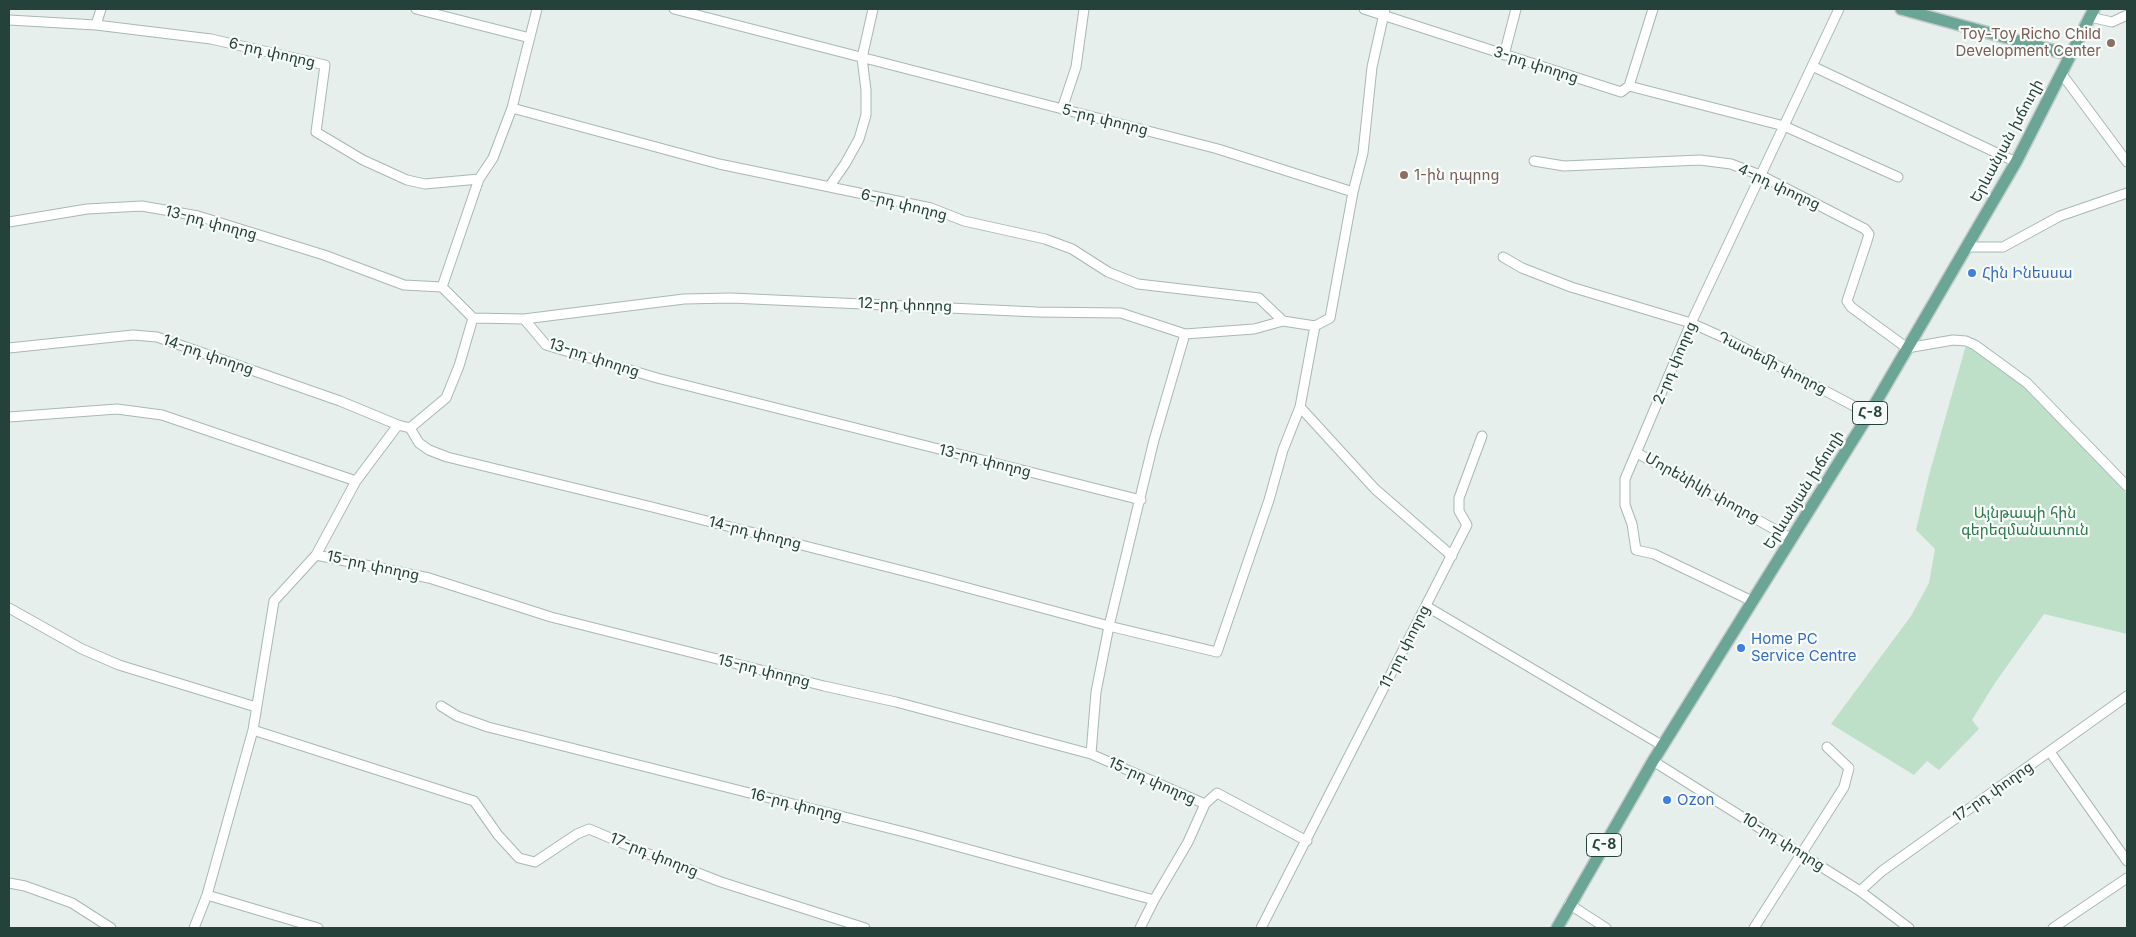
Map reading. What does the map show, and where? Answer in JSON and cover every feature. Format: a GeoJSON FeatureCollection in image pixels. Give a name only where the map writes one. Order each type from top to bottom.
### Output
{"type":"FeatureCollection","features":[{"type":"Feature","properties":{"kind":"main road"},"geometry":{"type":"LineString","coordinates":[[1901,9],[2070,55]]}},
{"type":"Feature","properties":{"kind":"main road","name":"Երևանյան խճուղի"},"geometry":{"type":"LineString","coordinates":[[1557,928],[1569,904],[1653,761],[1869,414],[2016,162],[2092,13]]}},
{"type":"Feature","properties":{"kind":"street"},"geometry":{"type":"LineString","coordinates":[[96,25],[101,9]]}},
{"type":"Feature","properties":{"kind":"street"},"geometry":{"type":"LineString","coordinates":[[416,9],[530,38]]}},
{"type":"Feature","properties":{"kind":"street"},"geometry":{"type":"LineString","coordinates":[[524,319],[472,318],[442,287],[479,179],[493,158],[512,108],[537,9]]}},
{"type":"Feature","properties":{"kind":"street","name":"5-րդ փողոց"},"geometry":{"type":"LineString","coordinates":[[674,9],[1218,149],[1353,192]]}},
{"type":"Feature","properties":{"kind":"street"},"geometry":{"type":"LineString","coordinates":[[829,187],[859,139],[866,115],[866,90],[862,58],[873,9]]}},
{"type":"Feature","properties":{"kind":"street"},"geometry":{"type":"LineString","coordinates":[[1062,109],[1076,67],[1084,9]]}},
{"type":"Feature","properties":{"kind":"street","name":"3-րդ փողոց"},"geometry":{"type":"LineString","coordinates":[[1364,9],[1385,12],[1504,55],[1621,92],[1629,86]]}},
{"type":"Feature","properties":{"kind":"street"},"geometry":{"type":"LineString","coordinates":[[1504,55],[1516,9]]}},
{"type":"Feature","properties":{"kind":"street"},"geometry":{"type":"LineString","coordinates":[[1653,9],[1629,86],[1784,126],[1898,177]]}},
{"type":"Feature","properties":{"kind":"street","name":"2-րդ փողոց"},"geometry":{"type":"LineString","coordinates":[[1752,602],[1654,554],[1636,550],[1632,524],[1625,505],[1624,479],[1637,453],[1691,323],[1839,9]]}},
{"type":"Feature","properties":{"kind":"street"},"geometry":{"type":"LineString","coordinates":[[1283,321],[1314,326],[1330,318],[1353,192],[1363,153],[1372,67],[1385,12]]}},
{"type":"Feature","properties":{"kind":"street"},"geometry":{"type":"LineString","coordinates":[[2092,13],[2112,22],[2127,15]]}},
{"type":"Feature","properties":{"kind":"street","name":"6-րդ փողոց"},"geometry":{"type":"LineString","coordinates":[[9,20],[96,25],[211,39],[325,66],[316,132],[363,160],[407,180],[425,184],[479,179]]}},
{"type":"Feature","properties":{"kind":"street"},"geometry":{"type":"LineString","coordinates":[[1812,66],[2016,162]]}},
{"type":"Feature","properties":{"kind":"street"},"geometry":{"type":"LineString","coordinates":[[2061,73],[2127,162]]}},
{"type":"Feature","properties":{"kind":"street","name":"6-րդ փողոց"},"geometry":{"type":"LineString","coordinates":[[512,108],[719,164],[931,208],[964,221],[1045,239],[1072,249],[1114,275],[1138,284],[1259,298],[1283,321]]}},
{"type":"Feature","properties":{"kind":"street","name":"4-րդ փողոց"},"geometry":{"type":"LineString","coordinates":[[1534,162],[1564,166],[1700,160],[1731,164],[1760,175],[1865,228],[1869,234],[1847,301],[1851,307],[1880,330],[1907,348]]}},
{"type":"Feature","properties":{"kind":"street"},"geometry":{"type":"LineString","coordinates":[[1966,247],[2003,248],[2060,216],[2127,193]]}},
{"type":"Feature","properties":{"kind":"street","name":"13-րդ փողոց"},"geometry":{"type":"LineString","coordinates":[[9,222],[87,209],[142,206],[198,216],[324,255],[404,285],[442,287]]}},
{"type":"Feature","properties":{"kind":"street","name":"Դատեմի փողոց"},"geometry":{"type":"LineString","coordinates":[[1503,257],[1522,268],[1571,287],[1691,323],[1727,339],[1869,414]]}},
{"type":"Feature","properties":{"kind":"street","name":"12-րդ փողոց"},"geometry":{"type":"LineString","coordinates":[[524,319],[684,299],[731,298],[1121,314],[1185,334],[1254,329],[1283,321]]}},
{"type":"Feature","properties":{"kind":"street"},"geometry":{"type":"LineString","coordinates":[[410,428],[446,398],[459,366],[472,318]]}},
{"type":"Feature","properties":{"kind":"street","name":"13-րդ փողոց"},"geometry":{"type":"LineString","coordinates":[[524,319],[546,345],[639,373],[1141,500]]}},
{"type":"Feature","properties":{"kind":"street"},"geometry":{"type":"LineString","coordinates":[[1314,326],[1300,407],[1375,489],[1452,556]]}},
{"type":"Feature","properties":{"kind":"street"},"geometry":{"type":"LineString","coordinates":[[1091,754],[1096,692],[1109,626],[1154,440],[1185,334]]}},
{"type":"Feature","properties":{"kind":"street","name":"14-րդ փողոց"},"geometry":{"type":"LineString","coordinates":[[9,348],[133,335],[157,337],[410,428],[420,443],[429,450],[447,457],[1217,652],[1269,500],[1283,450],[1300,407]]}},
{"type":"Feature","properties":{"kind":"street"},"geometry":{"type":"LineString","coordinates":[[1907,348],[1953,340],[1966,340],[1975,345],[2027,383],[2127,486]]}},
{"type":"Feature","properties":{"kind":"street"},"geometry":{"type":"LineString","coordinates":[[9,418],[116,409],[162,415],[356,481]]}},
{"type":"Feature","properties":{"kind":"street"},"geometry":{"type":"LineString","coordinates":[[194,928],[207,895],[253,730],[274,601],[316,555],[356,481],[398,425]]}},
{"type":"Feature","properties":{"kind":"street","name":"11-րդ փողոց"},"geometry":{"type":"LineString","coordinates":[[1261,928],[1467,525],[1459,511],[1459,498],[1482,436]]}},
{"type":"Feature","properties":{"kind":"street","name":"Մորենիկի փողոց"},"geometry":{"type":"LineString","coordinates":[[1637,453],[1792,539]]}},
{"type":"Feature","properties":{"kind":"street","name":"15-րդ փողոց"},"geometry":{"type":"LineString","coordinates":[[316,555],[429,578],[551,617],[824,686],[896,702],[1091,754],[1205,804]]}},
{"type":"Feature","properties":{"kind":"street"},"geometry":{"type":"LineString","coordinates":[[1426,606],[1663,746]]}},
{"type":"Feature","properties":{"kind":"street"},"geometry":{"type":"LineString","coordinates":[[9,608],[82,649],[119,666],[256,707]]}},
{"type":"Feature","properties":{"kind":"street","name":"17-րդ փողոց"},"geometry":{"type":"LineString","coordinates":[[1860,890],[1882,871],[2127,696]]}},
{"type":"Feature","properties":{"kind":"street","name":"16-րդ փողոց"},"geometry":{"type":"LineString","coordinates":[[441,706],[457,716],[488,727],[912,834],[1154,900]]}},
{"type":"Feature","properties":{"kind":"street","name":"17-րդ փողոց"},"geometry":{"type":"LineString","coordinates":[[253,730],[474,801],[498,835],[519,858],[535,862],[577,834],[590,829],[721,882],[864,928]]}},
{"type":"Feature","properties":{"kind":"street"},"geometry":{"type":"LineString","coordinates":[[1754,928],[1844,787],[1849,768],[1827,747]]}},
{"type":"Feature","properties":{"kind":"street"},"geometry":{"type":"LineString","coordinates":[[2050,752],[2127,861]]}},
{"type":"Feature","properties":{"kind":"street","name":"10-րդ փողոց"},"geometry":{"type":"LineString","coordinates":[[1653,761],[1860,890],[1909,928]]}},
{"type":"Feature","properties":{"kind":"street"},"geometry":{"type":"LineString","coordinates":[[1140,928],[1188,842],[1205,804],[1217,793],[1307,841]]}},
{"type":"Feature","properties":{"kind":"street"},"geometry":{"type":"LineString","coordinates":[[2053,928],[2127,878]]}},
{"type":"Feature","properties":{"kind":"street"},"geometry":{"type":"LineString","coordinates":[[9,883],[26,886],[72,903],[111,928]]}},
{"type":"Feature","properties":{"kind":"street"},"geometry":{"type":"LineString","coordinates":[[207,895],[318,928]]}},
{"type":"Feature","properties":{"kind":"street"},"geometry":{"type":"LineString","coordinates":[[1569,904],[1606,928]]}},
{"type":"Feature","properties":{"kind":"green space","name":"Այնթապի հին գերեզմանատուն"},"geometry":{"type":"Polygon","coordinates":[[[1966,345],[2028,389],[2127,494],[2127,634],[2044,614],[1995,683],[1972,720],[1979,729],[1939,770],[1927,761],[1914,775],[1831,724],[1911,616],[1929,583],[1935,549],[1916,530],[1929,475],[1966,345]]]}},
{"type":"Feature","properties":{"kind":"place","name":"Toy-Toy Richo Child Development Center"},"geometry":{"type":"Point","coordinates":[2111,43]}},
{"type":"Feature","properties":{"kind":"place","name":"1-ին դպրոց"},"geometry":{"type":"Point","coordinates":[1404,175]}},
{"type":"Feature","properties":{"kind":"place","name":"Հին Ինեսսա"},"geometry":{"type":"Point","coordinates":[1972,273]}},
{"type":"Feature","properties":{"kind":"place","name":"Home PC Service Centre"},"geometry":{"type":"Point","coordinates":[1741,648]}},
{"type":"Feature","properties":{"kind":"place","name":"Ozon"},"geometry":{"type":"Point","coordinates":[1667,800]}}]}
